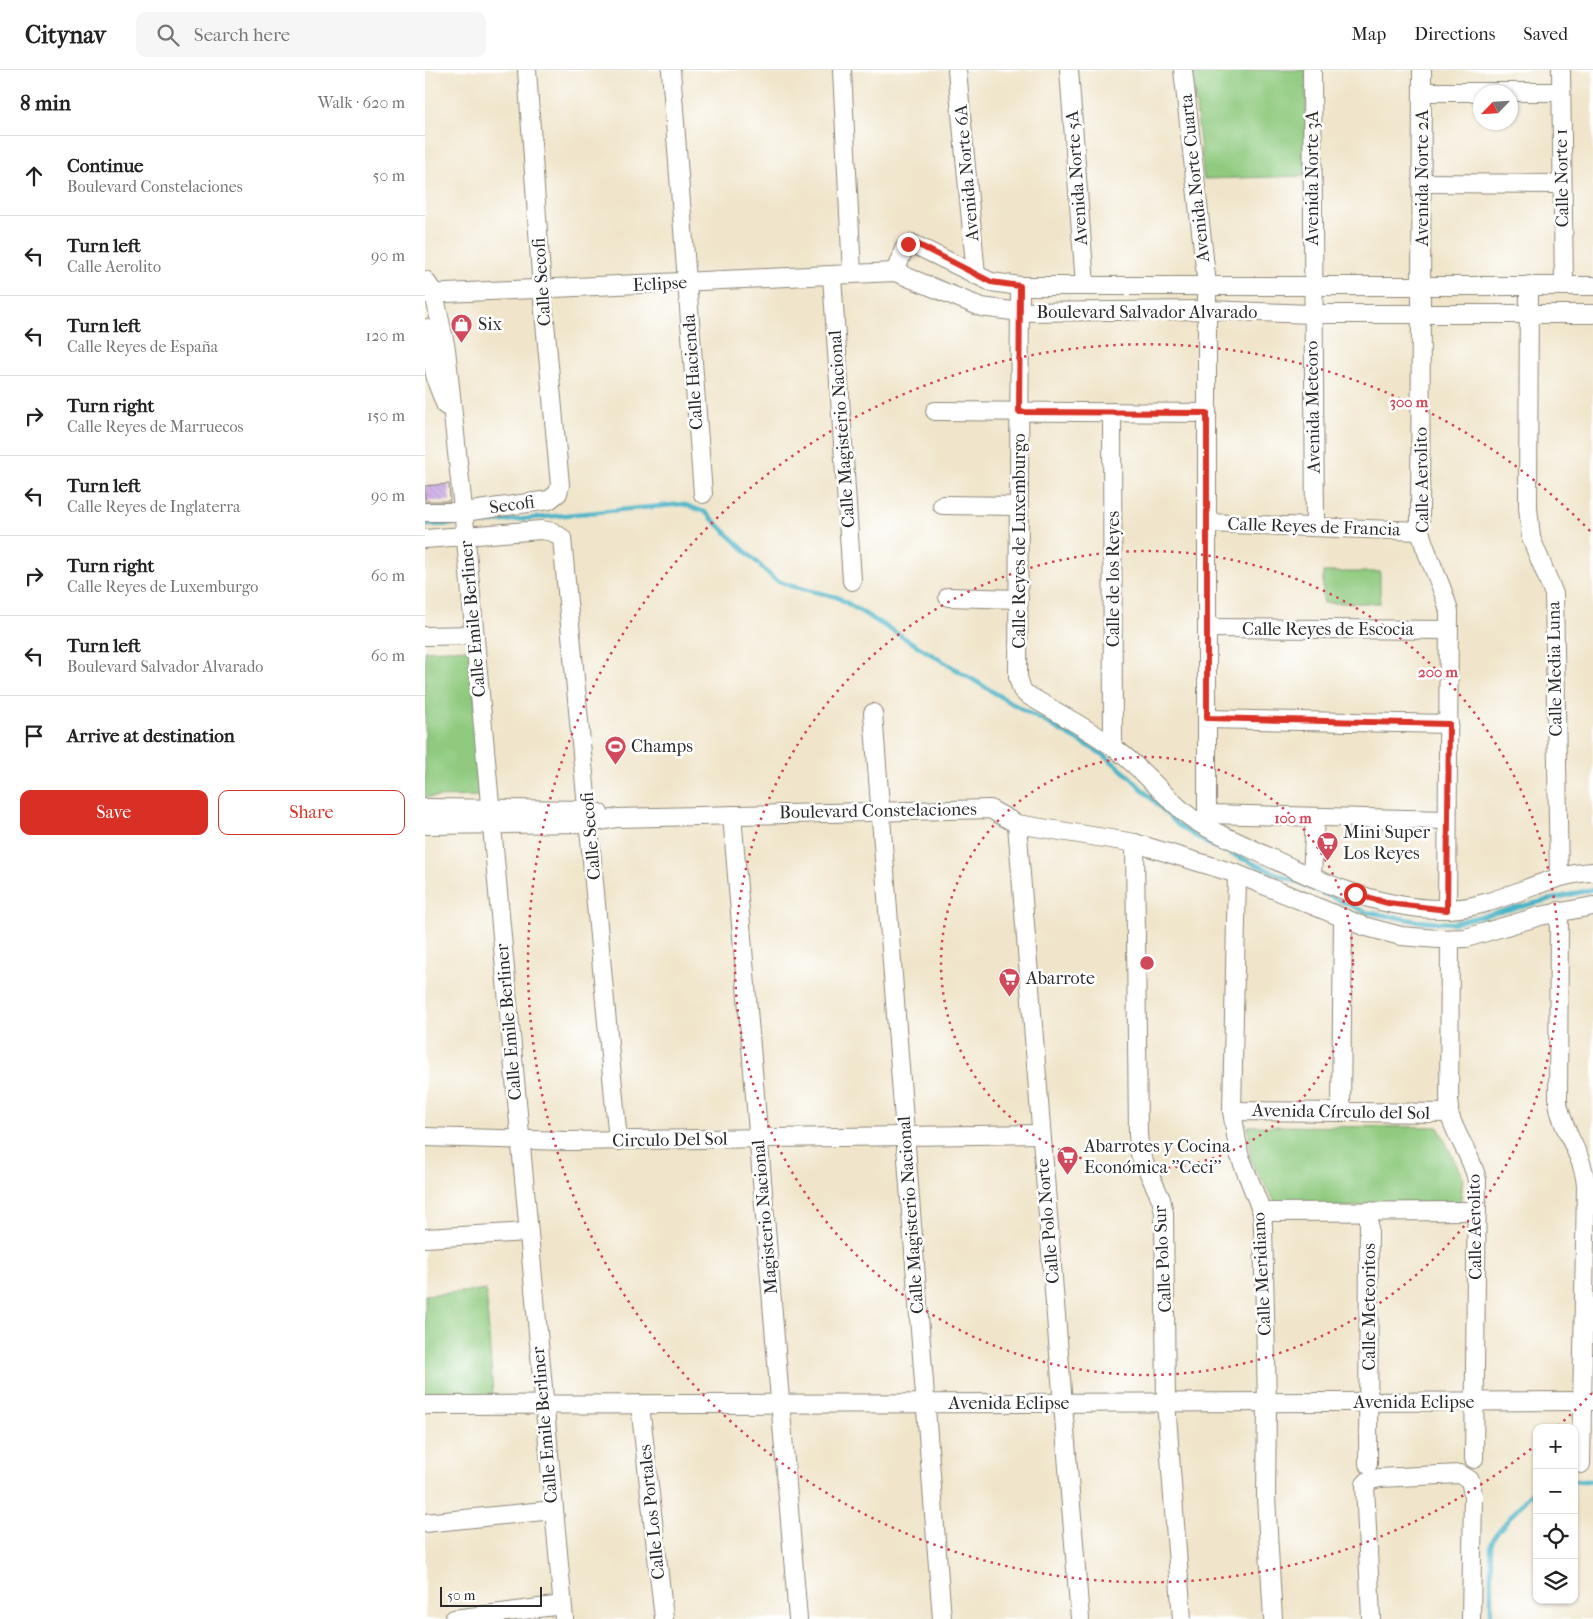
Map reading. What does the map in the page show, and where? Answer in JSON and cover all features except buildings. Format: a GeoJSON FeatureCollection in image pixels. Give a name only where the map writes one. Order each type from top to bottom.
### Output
{"type":"FeatureCollection","features":[{"type":"Feature","properties":{"kind":"street","name":"Calle Secofi"},"geometry":{"type":"LineString","coordinates":[[527,70],[542,290],[560,485],[558,493]]}},
{"type":"Feature","properties":{"kind":"street","name":"Calle Hacienda"},"geometry":{"type":"LineString","coordinates":[[671,70],[703,494]]}},
{"type":"Feature","properties":{"kind":"street"},"geometry":{"type":"LineString","coordinates":[[842,70],[852,274]]}},
{"type":"Feature","properties":{"kind":"street","name":"Avenida Norte 6A"},"geometry":{"type":"LineString","coordinates":[[957,70],[976,275]]}},
{"type":"Feature","properties":{"kind":"street","name":"Avenida Norte 5A"},"geometry":{"type":"LineString","coordinates":[[1069,70],[1085,285]]}},
{"type":"Feature","properties":{"kind":"street","name":"Avenida Norte Cuarta"},"geometry":{"type":"LineString","coordinates":[[1183,70],[1207,285],[1207,820]]}},
{"type":"Feature","properties":{"kind":"street","name":"Avenida Norte 3A"},"geometry":{"type":"LineString","coordinates":[[1312,70],[1312,286]]}},
{"type":"Feature","properties":{"kind":"street","name":"Avenida Norte 2A"},"geometry":{"type":"LineString","coordinates":[[1421,285],[1423,183],[1422,70]]}},
{"type":"Feature","properties":{"kind":"street","name":"Calle Norte 1"},"geometry":{"type":"LineString","coordinates":[[1561,70],[1564,286]]}},
{"type":"Feature","properties":{"kind":"street"},"geometry":{"type":"LineString","coordinates":[[1422,92],[1561,92]]}},
{"type":"Feature","properties":{"kind":"street"},"geometry":{"type":"LineString","coordinates":[[1423,183],[1562,184]]}},
{"type":"Feature","properties":{"kind":"street","name":"Boulevard Salvador Alvarado"},"geometry":{"type":"LineString","coordinates":[[1593,286],[1020,286],[991,282],[915,243],[908,244],[903,249],[895,272],[981,307],[1020,312],[1207,310],[1312,314],[1593,314]]}},
{"type":"Feature","properties":{"kind":"street","name":"Eclipse"},"geometry":{"type":"LineString","coordinates":[[428,289],[542,290],[895,272]]}},
{"type":"Feature","properties":{"kind":"street","name":"Calle Magisterio Nacional"},"geometry":{"type":"LineString","coordinates":[[832,276],[852,581]]}},
{"type":"Feature","properties":{"kind":"street","name":"Calle Aerolito"},"geometry":{"type":"LineString","coordinates":[[1421,285],[1420,531],[1424,546],[1446,598],[1449,612],[1447,910]]}},
{"type":"Feature","properties":{"kind":"street","name":"Calle Media Luna"},"geometry":{"type":"LineString","coordinates":[[1529,285],[1527,507],[1531,538],[1554,594],[1559,877]]}},
{"type":"Feature","properties":{"kind":"street","name":"Calle Reyes de Luxemburgo"},"geometry":{"type":"LineString","coordinates":[[1020,286],[1018,677],[1022,690],[1026,694],[1113,746]]}},
{"type":"Feature","properties":{"kind":"street","name":"Avenida Meteoro"},"geometry":{"type":"LineString","coordinates":[[1312,286],[1315,527]]}},
{"type":"Feature","properties":{"kind":"street","name":"Calle Emile Berliner"},"geometry":{"type":"LineString","coordinates":[[428,289],[446,349],[437,383]]}},
{"type":"Feature","properties":{"kind":"street","name":"Calle Emile Berliner"},"geometry":{"type":"LineString","coordinates":[[425,328],[437,383],[454,425],[465,525],[563,1612]]}},
{"type":"Feature","properties":{"kind":"street"},"geometry":{"type":"LineString","coordinates":[[935,411],[1207,413]]}},
{"type":"Feature","properties":{"kind":"street","name":"Calle de los Reyes"},"geometry":{"type":"LineString","coordinates":[[1112,412],[1113,746]]}},
{"type":"Feature","properties":{"kind":"street","name":"Secofi"},"geometry":{"type":"LineString","coordinates":[[465,525],[549,500],[558,493]]}},
{"type":"Feature","properties":{"kind":"street"},"geometry":{"type":"LineString","coordinates":[[942,505],[1019,506]]}},
{"type":"Feature","properties":{"kind":"street"},"geometry":{"type":"LineString","coordinates":[[425,512],[465,525]]}},
{"type":"Feature","properties":{"kind":"street","name":"Calle Reyes de Francia"},"geometry":{"type":"LineString","coordinates":[[1207,524],[1420,531]]}},
{"type":"Feature","properties":{"kind":"street"},"geometry":{"type":"LineString","coordinates":[[425,539],[465,525]]}},
{"type":"Feature","properties":{"kind":"street","name":"Secofi"},"geometry":{"type":"LineString","coordinates":[[465,525],[541,530],[559,534]]}},
{"type":"Feature","properties":{"kind":"street","name":"Calle Secofi"},"geometry":{"type":"LineString","coordinates":[[559,534],[565,546],[618,1141]]}},
{"type":"Feature","properties":{"kind":"street"},"geometry":{"type":"LineString","coordinates":[[948,597],[1019,599]]}},
{"type":"Feature","properties":{"kind":"street","name":"Calle Reyes de Escocia"},"geometry":{"type":"LineString","coordinates":[[1207,628],[1449,630]]}},
{"type":"Feature","properties":{"kind":"street"},"geometry":{"type":"LineString","coordinates":[[425,636],[475,636]]}},
{"type":"Feature","properties":{"kind":"street","name":"Calle Magisterio Nacional"},"geometry":{"type":"LineString","coordinates":[[873,713],[882,810],[924,1403],[942,1619]]}},
{"type":"Feature","properties":{"kind":"street"},"geometry":{"type":"LineString","coordinates":[[1207,718],[1449,724]]}},
{"type":"Feature","properties":{"kind":"street"},"geometry":{"type":"LineString","coordinates":[[1113,746],[1185,813],[1207,820],[1312,876],[1355,894],[1388,903],[1447,910],[1492,901],[1559,877],[1593,872]]}},
{"type":"Feature","properties":{"kind":"street","name":"Boulevard Constelaciones"},"geometry":{"type":"LineString","coordinates":[[425,808],[491,816],[590,816],[617,818],[882,810],[990,809],[1017,824],[1135,843],[1237,874],[1343,918],[1401,936],[1466,938],[1559,911],[1593,906]]}},
{"type":"Feature","properties":{"kind":"street","name":"Magisterio Nacional"},"geometry":{"type":"LineString","coordinates":[[731,815],[799,1619]]}},
{"type":"Feature","properties":{"kind":"street","name":"Boulevard Constelaciones"},"geometry":{"type":"LineString","coordinates":[[425,825],[491,816]]}},
{"type":"Feature","properties":{"kind":"street"},"geometry":{"type":"LineString","coordinates":[[1207,820],[1315,817],[1447,820]]}},
{"type":"Feature","properties":{"kind":"street"},"geometry":{"type":"LineString","coordinates":[[1312,876],[1315,817]]}},
{"type":"Feature","properties":{"kind":"street","name":"Calle Polo Norte"},"geometry":{"type":"LineString","coordinates":[[1017,824],[1079,1619]]}},
{"type":"Feature","properties":{"kind":"street","name":"Calle Polo Sur"},"geometry":{"type":"LineString","coordinates":[[1135,843],[1138,1134],[1140,1154],[1161,1199],[1164,1213],[1166,1402],[1182,1619]]}},
{"type":"Feature","properties":{"kind":"street","name":"Calle Meridiano"},"geometry":{"type":"LineString","coordinates":[[1237,874],[1232,1111],[1239,1154],[1262,1212],[1267,1402],[1266,1497],[1273,1619]]}},
{"type":"Feature","properties":{"kind":"street"},"geometry":{"type":"LineString","coordinates":[[1559,911],[1559,1102],[1563,1124],[1584,1167],[1586,1186],[1588,1401],[1581,1464]]}},
{"type":"Feature","properties":{"kind":"street"},"geometry":{"type":"LineString","coordinates":[[1341,1111],[1343,918]]}},
{"type":"Feature","properties":{"kind":"street","name":"Calle Aerolito"},"geometry":{"type":"LineString","coordinates":[[1450,939],[1449,1113],[1453,1126],[1474,1166],[1477,1180],[1474,1459]]}},
{"type":"Feature","properties":{"kind":"street","name":"Avenida Círculo del Sol"},"geometry":{"type":"LineString","coordinates":[[1232,1111],[1449,1113]]}},
{"type":"Feature","properties":{"kind":"street","name":"Circulo Del Sol"},"geometry":{"type":"LineString","coordinates":[[425,1137],[568,1142],[1041,1134]]}},
{"type":"Feature","properties":{"kind":"street","name":"Calle Meteoritos"},"geometry":{"type":"LineString","coordinates":[[1368,1464],[1369,1211]]}},
{"type":"Feature","properties":{"kind":"street"},"geometry":{"type":"LineString","coordinates":[[1262,1212],[1477,1211]]}},
{"type":"Feature","properties":{"kind":"street"},"geometry":{"type":"LineString","coordinates":[[425,1238],[528,1232]]}},
{"type":"Feature","properties":{"kind":"street","name":"Avenida Eclipse"},"geometry":{"type":"LineString","coordinates":[[425,1405],[1588,1401]]}},
{"type":"Feature","properties":{"kind":"street","name":"Calle Los Portales"},"geometry":{"type":"LineString","coordinates":[[640,1405],[664,1619]]}},
{"type":"Feature","properties":{"kind":"street"},"geometry":{"type":"LineString","coordinates":[[1371,1619],[1365,1484],[1373,1479],[1460,1474],[1470,1480],[1473,1506],[1471,1619]]}},
{"type":"Feature","properties":{"kind":"street"},"geometry":{"type":"LineString","coordinates":[[425,1523],[553,1510]]}},
{"type":"Feature","properties":{"kind":"street"},"geometry":{"type":"LineString","coordinates":[[454,1619],[563,1612]]}},
{"type":"Feature","properties":{"kind":"green space"},"geometry":{"type":"Polygon","coordinates":[[[1192,70],[1306,70],[1306,176],[1204,179],[1192,70]]]}},
{"type":"Feature","properties":{"kind":"green space"},"geometry":{"type":"Polygon","coordinates":[[[1323,572],[1380,572],[1380,603],[1323,603],[1323,572]]]}},
{"type":"Feature","properties":{"kind":"green space"},"geometry":{"type":"Polygon","coordinates":[[[470,649],[483,796],[425,797],[425,651],[470,649]]]}},
{"type":"Feature","properties":{"kind":"green space"},"geometry":{"type":"Polygon","coordinates":[[[1248,1126],[1438,1127],[1463,1178],[1460,1206],[1278,1207],[1251,1162],[1248,1126]]]}},
{"type":"Feature","properties":{"kind":"green space"},"geometry":{"type":"Polygon","coordinates":[[[486,1290],[493,1396],[425,1399],[425,1295],[486,1290]]]}},
{"type":"Feature","properties":{"kind":"waterway"},"geometry":{"type":"LineString","coordinates":[[481,523],[683,504],[705,512],[774,579],[791,586],[837,597],[1013,704],[1104,755],[1130,777],[1178,825],[1208,844],[1366,912],[1417,921],[1453,923],[1593,889]]}},
{"type":"Feature","properties":{"kind":"waterway"},"geometry":{"type":"LineString","coordinates":[[425,525],[452,524]]}},
{"type":"Feature","properties":{"kind":"waterway"},"geometry":{"type":"LineString","coordinates":[[1578,1481],[1593,1481]]}},
{"type":"Feature","properties":{"kind":"waterway"},"geometry":{"type":"LineString","coordinates":[[1491,1619],[1491,1545],[1495,1535],[1533,1491]]}},
{"type":"Feature","properties":{"kind":"place","name":"Six"},"geometry":{"type":"Point","coordinates":[462,343]}},
{"type":"Feature","properties":{"kind":"place","name":"Champs"},"geometry":{"type":"Point","coordinates":[615,765]}},
{"type":"Feature","properties":{"kind":"place","name":"Mini Super Los Reyes"},"geometry":{"type":"Point","coordinates":[1327,861]}},
{"type":"Feature","properties":{"kind":"place","name":"Abarrote"},"geometry":{"type":"Point","coordinates":[1010,997]}},
{"type":"Feature","properties":{"kind":"place","name":"Abarrotes y Cocina Económica ''Ceci''"},"geometry":{"type":"Point","coordinates":[1068,1175]}},
{"type":"Feature","properties":{"kind":"route"},"geometry":{"type":"LineString","coordinates":[[908,244],[915,243],[991,282],[1020,286],[1019,412],[1207,413],[1207,718],[1449,724],[1447,910],[1388,903],[1355,894]]}}]}
